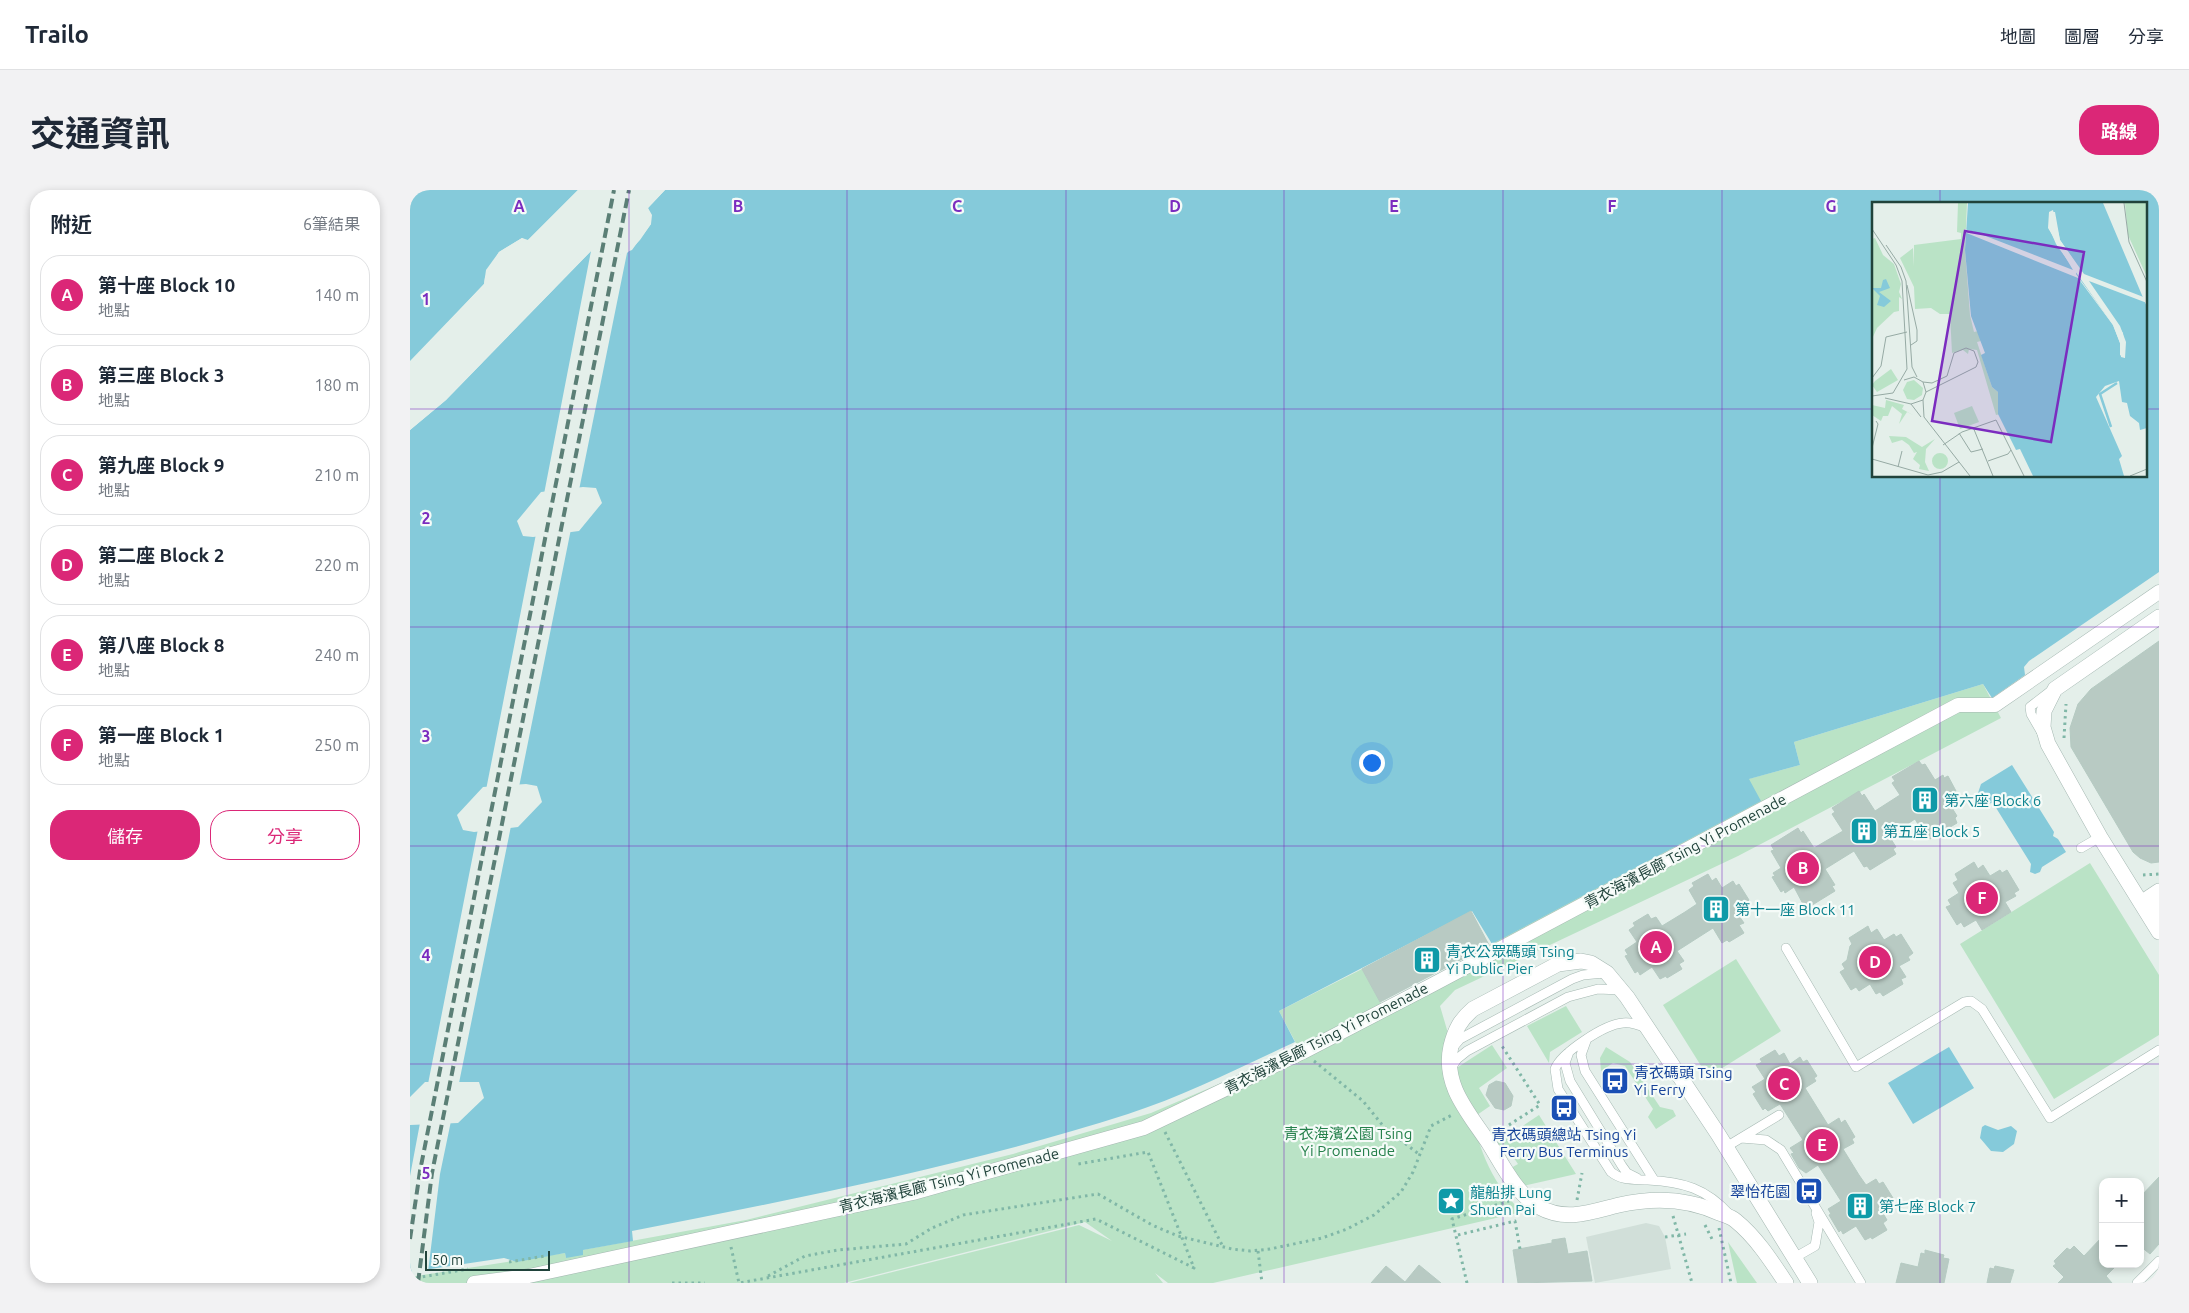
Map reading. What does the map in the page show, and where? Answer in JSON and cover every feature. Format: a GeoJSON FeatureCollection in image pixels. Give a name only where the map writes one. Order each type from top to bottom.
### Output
{"type":"FeatureCollection","features":[{"type":"Feature","properties":{"kind":"street","name":"青衣海濱長廊 Tsing Yi Promenade"},"geometry":{"type":"LineString","coordinates":[[474,1283],[529,1276],[913,1193],[1144,1128],[1303,1052],[1958,705],[1995,705],[2159,592]]}},
{"type":"Feature","properties":{"kind":"street"},"geometry":{"type":"LineString","coordinates":[[2159,617],[2055,688],[2044,711],[2043,727],[2048,744],[2100,837],[2159,932]]}},
{"type":"Feature","properties":{"kind":"street"},"geometry":{"type":"LineString","coordinates":[[2141,903],[2159,891]]}},
{"type":"Feature","properties":{"kind":"street"},"geometry":{"type":"LineString","coordinates":[[2159,903],[2157,911],[2159,932]]}},
{"type":"Feature","properties":{"kind":"street"},"geometry":{"type":"LineString","coordinates":[[1786,1283],[1751,1236],[1735,1220],[1712,1209],[1673,1200],[1651,1200],[1586,1215],[1561,1215],[1538,1206],[1518,1190],[1453,1089],[1448,1065],[1455,1029],[1468,1013],[1558,964],[1581,961],[1591,963],[1607,974],[1622,990],[1648,1029],[1726,1148],[1810,1283]]}},
{"type":"Feature","properties":{"kind":"lane"},"geometry":{"type":"LineString","coordinates":[[2081,848],[2100,837]]}},
{"type":"Feature","properties":{"kind":"lane"},"geometry":{"type":"LineString","coordinates":[[1786,948],[1856,1067],[1964,1002],[1971,1001],[1982,1009],[2050,1118],[2159,1050]]}},
{"type":"Feature","properties":{"kind":"lane"},"geometry":{"type":"LineString","coordinates":[[1450,1078],[1451,1067],[1468,1051],[1568,997],[1598,989],[1622,990]]}},
{"type":"Feature","properties":{"kind":"lane"},"geometry":{"type":"LineString","coordinates":[[1648,1029],[1636,1024],[1622,1022],[1612,1025],[1569,1052],[1558,1062],[1555,1069],[1558,1089],[1611,1172],[1623,1179],[1678,1182],[1703,1191],[1719,1202],[1735,1220]]}},
{"type":"Feature","properties":{"kind":"lane"},"geometry":{"type":"LineString","coordinates":[[1586,1041],[1581,1055],[1584,1071],[1654,1180]]}},
{"type":"Feature","properties":{"kind":"lane"},"geometry":{"type":"LineString","coordinates":[[1569,1052],[1565,1063],[1566,1073],[1576,1092],[1627,1173],[1642,1179]]}},
{"type":"Feature","properties":{"kind":"lane"},"geometry":{"type":"LineString","coordinates":[[1726,1148],[1779,1115]]}},
{"type":"Feature","properties":{"kind":"lane"},"geometry":{"type":"LineString","coordinates":[[1741,1138],[1766,1140],[1781,1150],[1861,1283]]}},
{"type":"Feature","properties":{"kind":"lane"},"geometry":{"type":"LineString","coordinates":[[1794,1258],[1815,1246],[1819,1222],[1811,1199]]}},
{"type":"Feature","properties":{"kind":"lane"},"geometry":{"type":"LineString","coordinates":[[2138,1283],[2159,1260]]}},
{"type":"Feature","properties":{"kind":"path"},"geometry":{"type":"LineString","coordinates":[[2065,741],[2063,731],[2064,714],[2069,699]]}},
{"type":"Feature","properties":{"kind":"path"},"geometry":{"type":"LineString","coordinates":[[1486,1140],[1540,1105],[1502,1046]]}},
{"type":"Feature","properties":{"kind":"path"},"geometry":{"type":"LineString","coordinates":[[1303,1052],[1363,1101],[1384,1127],[1420,1155]]}},
{"type":"Feature","properties":{"kind":"path"},"geometry":{"type":"LineString","coordinates":[[756,1280],[770,1276],[805,1256],[906,1244],[932,1228],[963,1215],[1098,1194],[1152,1225],[1182,1237],[1223,1247],[1258,1251],[1322,1238],[1374,1215],[1401,1192],[1413,1172],[1431,1126],[1458,1111]]}},
{"type":"Feature","properties":{"kind":"path"},"geometry":{"type":"LineString","coordinates":[[1159,1121],[1223,1247]]}},
{"type":"Feature","properties":{"kind":"path"},"geometry":{"type":"LineString","coordinates":[[723,1248],[732,1247],[739,1283],[1096,1219],[1194,1268],[1148,1152]]}},
{"type":"Feature","properties":{"kind":"path"},"geometry":{"type":"LineString","coordinates":[[1577,1206],[1577,1191],[1582,1173]]}},
{"type":"Feature","properties":{"kind":"path"},"geometry":{"type":"LineString","coordinates":[[1467,1283],[1452,1219],[1515,1199]]}},
{"type":"Feature","properties":{"kind":"path"},"geometry":{"type":"LineString","coordinates":[[1672,1214],[1692,1283]]}},
{"type":"Feature","properties":{"kind":"path"},"geometry":{"type":"LineString","coordinates":[[1458,1235],[1515,1221],[1520,1249]]}},
{"type":"Feature","properties":{"kind":"path"},"geometry":{"type":"LineString","coordinates":[[1704,1222],[1713,1242]]}},
{"type":"Feature","properties":{"kind":"path"},"geometry":{"type":"LineString","coordinates":[[1719,1228],[1732,1283]]}},
{"type":"Feature","properties":{"kind":"path"},"geometry":{"type":"LineString","coordinates":[[1665,1237],[1686,1234]]}},
{"type":"Feature","properties":{"kind":"path"},"geometry":{"type":"LineString","coordinates":[[1258,1251],[1262,1283]]}},
{"type":"Feature","properties":{"kind":"path"},"geometry":{"type":"LineString","coordinates":[[672,1283],[706,1283]]}},
{"type":"Feature","properties":{"kind":"shaded area"},"geometry":{"type":"Polygon","coordinates":[[[1646,1223],[1659,1226],[1665,1237],[1671,1269],[1595,1283],[1586,1237],[1646,1223]]]}},
{"type":"Feature","properties":{"kind":"green space","name":"青衣海濱公園 Tsing Yi Promenade"},"geometry":{"type":"Polygon","coordinates":[[[1983,684],[2001,718],[1738,856],[1455,990],[1440,1006],[1458,1067],[1492,1045],[1507,1068],[1479,1088],[1490,1106],[1477,1115],[1467,1101],[1481,1147],[1492,1173],[1510,1199],[1522,1212],[1213,1283],[1168,1283],[1155,1273],[1163,1283],[849,1283],[1079,1225],[1112,1241],[1085,1222],[844,1283],[410,1283],[410,1277],[565,1253],[566,1258],[582,1250],[746,1220],[1013,1154],[1151,1113],[1247,1072],[1298,1047],[1279,1011],[1362,969],[1383,1007],[1491,950],[1489,945],[1760,801],[1748,779],[1800,765],[1794,742],[1983,684]]]}},
{"type":"Feature","properties":{"kind":"green space"},"geometry":{"type":"Polygon","coordinates":[[[2090,863],[2159,975],[2159,1035],[2054,1099],[1960,944],[2090,863]]]}},
{"type":"Feature","properties":{"kind":"green space"},"geometry":{"type":"Polygon","coordinates":[[[1736,959],[1781,1031],[1708,1077],[1663,1005],[1736,959]]]}},
{"type":"Feature","properties":{"kind":"green space"},"geometry":{"type":"Polygon","coordinates":[[[1566,1006],[1582,1032],[1550,1052],[1549,1063],[1527,1026],[1566,1006]]]}},
{"type":"Feature","properties":{"kind":"green space"},"geometry":{"type":"Polygon","coordinates":[[[1606,1047],[1630,1062],[1660,1107],[1673,1110],[1676,1116],[1656,1129],[1648,1117],[1653,1109],[1625,1066],[1613,1063],[1601,1071],[1600,1058],[1606,1047]]]}},
{"type":"Feature","properties":{"kind":"green space"},"geometry":{"type":"Polygon","coordinates":[[[1539,1115],[1576,1174],[1523,1186],[1511,1168],[1518,1164],[1507,1148],[1501,1152],[1496,1144],[1539,1115]]]}},
{"type":"Feature","properties":{"kind":"green space"},"geometry":{"type":"Polygon","coordinates":[[[1728,1242],[1757,1283],[1737,1283],[1728,1242]]]}},
{"type":"Feature","properties":{"kind":"water"},"geometry":{"type":"Polygon","coordinates":[[[410,190],[578,190],[527,241],[522,238],[499,252],[485,277],[484,284],[410,361],[410,190]]]}},
{"type":"Feature","properties":{"kind":"water"},"geometry":{"type":"Polygon","coordinates":[[[665,190],[2159,190],[2159,572],[2029,661],[2024,667],[2025,675],[1992,698],[1983,684],[1794,742],[1800,765],[1749,779],[1761,801],[1492,944],[1472,911],[1279,1011],[1295,1042],[1171,1098],[1128,1114],[1006,1150],[882,1180],[632,1231],[633,1241],[583,1250],[583,1255],[566,1258],[565,1253],[517,1262],[504,1258],[410,1272],[410,1125],[458,1123],[484,1098],[479,1082],[425,1082],[410,1097],[410,430],[446,400],[591,251],[606,260],[632,250],[651,224],[648,208],[665,190]],[[583,487],[541,492],[517,521],[523,536],[533,537],[579,531],[602,503],[596,488],[583,487]],[[526,784],[483,787],[457,815],[463,830],[474,832],[518,827],[542,802],[537,786],[526,784]]]}},
{"type":"Feature","properties":{"kind":"water"},"geometry":{"type":"Polygon","coordinates":[[[2012,765],[2054,832],[2053,836],[2058,839],[2066,852],[2042,867],[2040,872],[2035,874],[2030,872],[2031,864],[1993,803],[1983,804],[1977,796],[1981,784],[2012,765]]]}},
{"type":"Feature","properties":{"kind":"water"},"geometry":{"type":"Polygon","coordinates":[[[1949,1047],[1974,1088],[1913,1124],[1888,1083],[1949,1047]]]}},
{"type":"Feature","properties":{"kind":"water"},"geometry":{"type":"Polygon","coordinates":[[[1985,1125],[1998,1130],[2011,1126],[2017,1131],[2014,1144],[2003,1152],[1991,1151],[1980,1138],[1982,1127],[1985,1125]]]}},
{"type":"Feature","properties":{"kind":"pier"},"geometry":{"type":"Polygon","coordinates":[[[578,190],[580,192],[529,243],[522,241],[501,254],[489,271],[486,286],[410,363],[484,284],[486,270],[499,252],[522,238],[528,240],[578,190]]]}},
{"type":"Feature","properties":{"kind":"pier"},"geometry":{"type":"Polygon","coordinates":[[[661,190],[665,190],[648,208],[652,215],[651,224],[640,240],[627,253],[579,490],[544,494],[591,251],[446,400],[410,430],[410,427],[444,398],[589,249],[606,258],[621,254],[630,248],[648,223],[649,215],[646,207],[661,190]]]}},
{"type":"Feature","properties":{"kind":"pier"},"geometry":{"type":"Polygon","coordinates":[[[571,529],[519,787],[486,790],[536,534],[571,529]]]}},
{"type":"Feature","properties":{"kind":"pier"},"geometry":{"type":"Polygon","coordinates":[[[511,826],[459,1083],[428,1084],[478,829],[511,826]]]}},
{"type":"Feature","properties":{"kind":"pier"},"geometry":{"type":"Polygon","coordinates":[[[451,1121],[440,1174],[428,1272],[410,1274],[410,1176],[420,1123],[451,1121]]]}},
{"type":"Feature","properties":{"kind":"building"},"geometry":{"type":"Polygon","coordinates":[[[2159,641],[2159,862],[2151,863],[2133,852],[2071,747],[2070,728],[2078,704],[2091,689],[2159,641]]]}},
{"type":"Feature","properties":{"kind":"building"},"geometry":{"type":"Polygon","coordinates":[[[1919,761],[1922,765],[1925,764],[1935,780],[1943,775],[1944,778],[1948,776],[1956,791],[1953,792],[1955,795],[1947,800],[1957,816],[1955,818],[1957,823],[1930,839],[1928,834],[1925,836],[1915,819],[1889,836],[1896,847],[1893,849],[1896,854],[1870,870],[1867,866],[1864,867],[1854,851],[1825,869],[1835,885],[1832,886],[1835,891],[1809,907],[1806,903],[1803,904],[1794,887],[1785,893],[1784,890],[1781,892],[1772,877],[1775,876],[1773,873],[1781,868],[1771,851],[1774,850],[1771,845],[1798,828],[1801,833],[1803,831],[1814,848],[1843,831],[1832,814],[1835,812],[1832,808],[1859,791],[1862,796],[1864,794],[1875,811],[1900,795],[1892,783],[1895,781],[1892,777],[1919,761]]]}},
{"type":"Feature","properties":{"kind":"building"},"geometry":{"type":"Polygon","coordinates":[[[1974,862],[1978,869],[1983,865],[1990,876],[2000,870],[2002,873],[2007,870],[2019,890],[2014,893],[2016,896],[2005,902],[2011,912],[1982,930],[1976,920],[1964,927],[1961,922],[1957,925],[1946,907],[1951,905],[1948,900],[1959,893],[1953,883],[1958,880],[1955,874],[1974,862]]]}},
{"type":"Feature","properties":{"kind":"building"},"geometry":{"type":"Polygon","coordinates":[[[1708,874],[1712,881],[1716,878],[1722,888],[1733,881],[1736,886],[1739,884],[1749,900],[1746,903],[1748,906],[1737,913],[1744,923],[1739,925],[1744,933],[1729,942],[1727,940],[1722,943],[1713,928],[1677,951],[1684,961],[1679,964],[1682,969],[1667,978],[1666,976],[1660,979],[1652,967],[1640,975],[1638,971],[1635,973],[1625,956],[1628,955],[1625,950],[1637,942],[1629,930],[1635,926],[1633,923],[1648,914],[1651,919],[1656,917],[1662,926],[1685,912],[1697,904],[1689,890],[1694,886],[1692,883],[1708,874]]]}},
{"type":"Feature","properties":{"kind":"building","name":"青衣公眾碼頭 Tsing Yi Public Pier"},"geometry":{"type":"Polygon","coordinates":[[[1471,911],[1489,945],[1380,1002],[1362,969],[1471,911]]]}},
{"type":"Feature","properties":{"kind":"building"},"geometry":{"type":"Polygon","coordinates":[[[1868,926],[1871,933],[1877,929],[1884,940],[1894,934],[1896,937],[1901,934],[1913,953],[1908,957],[1910,960],[1899,966],[1906,977],[1901,979],[1903,984],[1883,996],[1880,992],[1876,994],[1870,984],[1859,991],[1856,987],[1851,990],[1840,972],[1845,969],[1842,964],[1847,960],[1852,944],[1849,938],[1868,926]]]}},
{"type":"Feature","properties":{"kind":"building"},"geometry":{"type":"Polygon","coordinates":[[[1775,1050],[1779,1056],[1784,1053],[1790,1064],[1800,1057],[1803,1062],[1807,1060],[1817,1076],[1814,1078],[1816,1081],[1805,1088],[1828,1125],[1839,1118],[1841,1123],[1845,1120],[1855,1137],[1852,1139],[1854,1143],[1843,1149],[1859,1175],[1866,1185],[1876,1179],[1879,1184],[1883,1182],[1893,1198],[1889,1200],[1891,1203],[1881,1210],[1887,1220],[1883,1223],[1887,1230],[1872,1239],[1871,1237],[1865,1240],[1856,1226],[1843,1234],[1841,1230],[1839,1232],[1829,1215],[1831,1214],[1828,1209],[1841,1201],[1818,1165],[1806,1173],[1799,1168],[1791,1154],[1794,1153],[1790,1148],[1803,1140],[1780,1104],[1768,1111],[1765,1108],[1763,1110],[1753,1094],[1756,1092],[1752,1087],[1765,1079],[1756,1065],[1762,1062],[1760,1059],[1775,1050]]]}},
{"type":"Feature","properties":{"kind":"building"},"geometry":{"type":"Polygon","coordinates":[[[1496,1081],[1505,1083],[1513,1096],[1511,1106],[1504,1110],[1495,1108],[1486,1095],[1489,1085],[1496,1081]]]}},
{"type":"Feature","properties":{"kind":"building"},"geometry":{"type":"Polygon","coordinates":[[[2159,1177],[2159,1244],[2150,1254],[2144,1249],[2144,1193],[2159,1177]]]}},
{"type":"Feature","properties":{"kind":"building"},"geometry":{"type":"Polygon","coordinates":[[[1565,1238],[1568,1254],[1587,1251],[1592,1281],[1518,1283],[1513,1250],[1552,1243],[1552,1240],[1565,1238]]]}},
{"type":"Feature","properties":{"kind":"building"},"geometry":{"type":"Polygon","coordinates":[[[2099,1240],[2099,1268],[2114,1268],[2106,1276],[2112,1283],[2058,1283],[2064,1277],[2053,1266],[2056,1264],[2054,1261],[2067,1248],[2070,1250],[2074,1246],[2084,1256],[2099,1240]]]}},
{"type":"Feature","properties":{"kind":"building"},"geometry":{"type":"Polygon","coordinates":[[[1925,1250],[1944,1255],[1943,1258],[1949,1259],[1944,1283],[1896,1283],[1901,1263],[1918,1267],[1921,1253],[1925,1254],[1925,1250]]]}},
{"type":"Feature","properties":{"kind":"building"},"geometry":{"type":"Polygon","coordinates":[[[1419,1265],[1441,1283],[1371,1283],[1386,1266],[1405,1282],[1419,1265]]]}},
{"type":"Feature","properties":{"kind":"building"},"geometry":{"type":"Polygon","coordinates":[[[1995,1266],[2014,1270],[2010,1283],[1987,1283],[1990,1268],[1994,1269],[1995,1266]]]}},
{"type":"Feature","properties":{"kind":"railway"},"geometry":{"type":"LineString","coordinates":[[410,1239],[420,1171],[614,190]]}},
{"type":"Feature","properties":{"kind":"railway"},"geometry":{"type":"LineString","coordinates":[[418,1283],[432,1173],[629,190]]}},
{"type":"Feature","properties":{"kind":"place","name":"第六座 Block 6"},"geometry":{"type":"Point","coordinates":[1925,800]}},
{"type":"Feature","properties":{"kind":"place","name":"第五座 Block 5"},"geometry":{"type":"Point","coordinates":[1864,831]}},
{"type":"Feature","properties":{"kind":"place","name":"第三座 Block 3"},"geometry":{"type":"Point","coordinates":[1803,868]}},
{"type":"Feature","properties":{"kind":"place","name":"第一座 Block 1"},"geometry":{"type":"Point","coordinates":[1982,898]}},
{"type":"Feature","properties":{"kind":"place","name":"第十一座 Block 11"},"geometry":{"type":"Point","coordinates":[1716,909]}},
{"type":"Feature","properties":{"kind":"place","name":"第十座 Block 10"},"geometry":{"type":"Point","coordinates":[1656,947]}},
{"type":"Feature","properties":{"kind":"place","name":"青衣公眾碼頭 Tsing Yi Public Pier"},"geometry":{"type":"Point","coordinates":[1427,960]}},
{"type":"Feature","properties":{"kind":"place","name":"第二座 Block 2"},"geometry":{"type":"Point","coordinates":[1875,962]}},
{"type":"Feature","properties":{"kind":"place","name":"青衣碼頭 Tsing Yi Ferry"},"geometry":{"type":"Point","coordinates":[1615,1081]}},
{"type":"Feature","properties":{"kind":"place","name":"第九座 Block 9"},"geometry":{"type":"Point","coordinates":[1784,1084]}},
{"type":"Feature","properties":{"kind":"place","name":"青衣碼頭總站 Tsing Yi Ferry Bus Terminus"},"geometry":{"type":"Point","coordinates":[1564,1108]}},
{"type":"Feature","properties":{"kind":"place","name":"第八座 Block 8"},"geometry":{"type":"Point","coordinates":[1822,1145]}},
{"type":"Feature","properties":{"kind":"place","name":"翠怡花園"},"geometry":{"type":"Point","coordinates":[1809,1191]}},
{"type":"Feature","properties":{"kind":"place","name":"龍船排 Lung Shuen Pai"},"geometry":{"type":"Point","coordinates":[1451,1201]}},
{"type":"Feature","properties":{"kind":"place","name":"第七座 Block 7"},"geometry":{"type":"Point","coordinates":[1860,1206]}}]}
